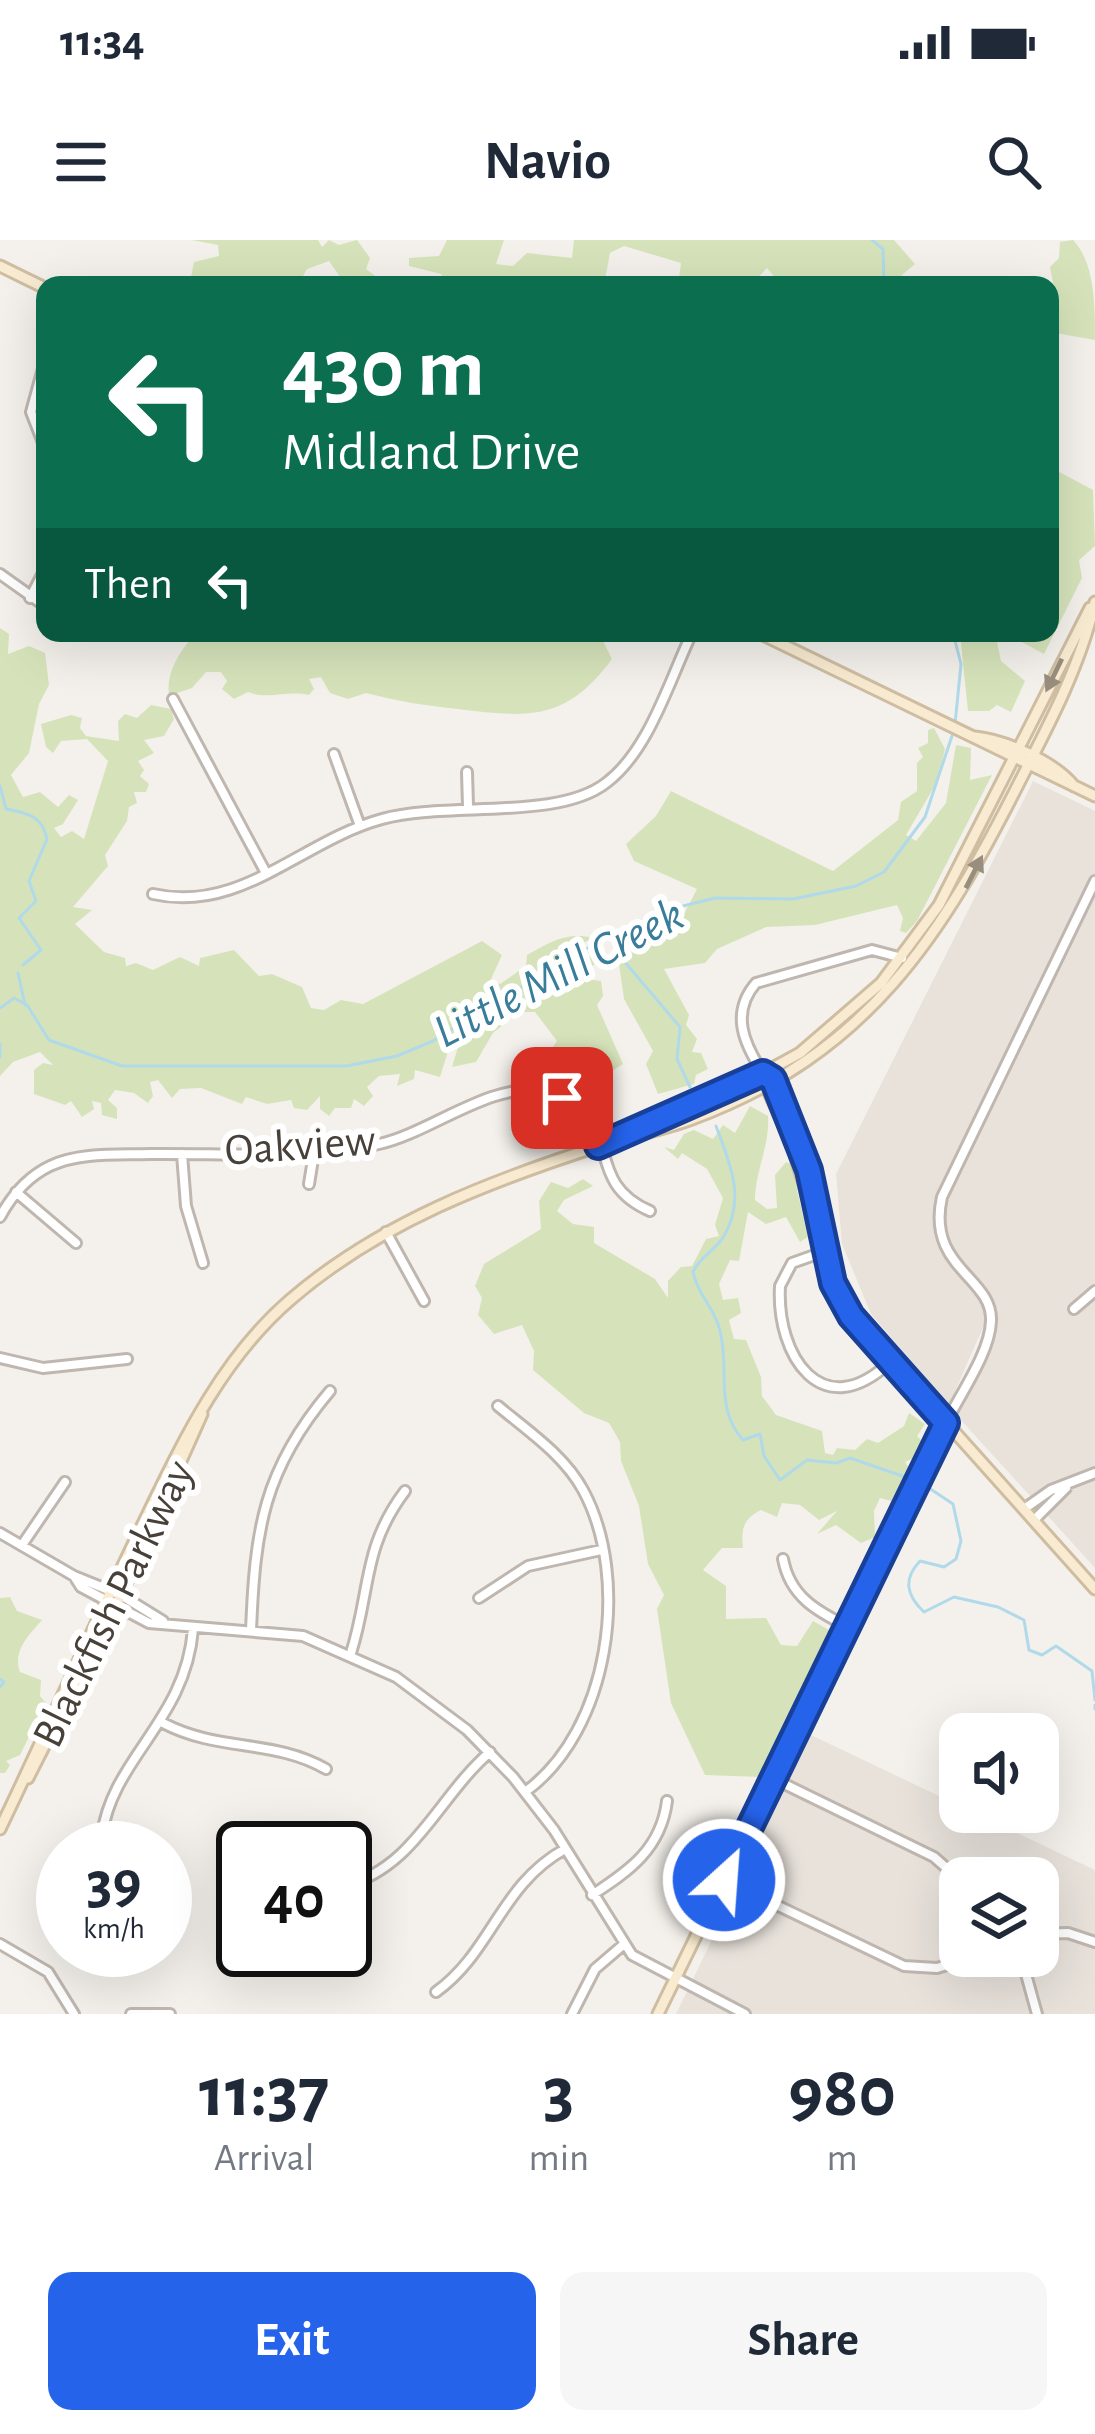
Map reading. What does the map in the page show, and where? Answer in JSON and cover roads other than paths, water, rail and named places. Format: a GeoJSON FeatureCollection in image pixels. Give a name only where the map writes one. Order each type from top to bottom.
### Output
{"type":"FeatureCollection","features":[{"type":"Feature","properties":{"kind":"main road"},"geometry":{"type":"LineString","coordinates":[[0,266],[36,284]]}},
{"type":"Feature","properties":{"kind":"main road","name":"Blackfish Parkway"},"geometry":{"type":"LineString","coordinates":[[766,1079],[837,1026],[903,958],[939,905],[1095,601]]}},
{"type":"Feature","properties":{"kind":"main road","name":"Blackfish Parkway"},"geometry":{"type":"LineString","coordinates":[[0,1829],[204,1406],[262,1325],[319,1276],[431,1209],[626,1138],[766,1079],[848,1029],[916,960],[964,891],[1066,686],[1095,601]]}},
{"type":"Feature","properties":{"kind":"main road"},"geometry":{"type":"LineString","coordinates":[[778,642],[1095,796]]}},
{"type":"Feature","properties":{"kind":"main road"},"geometry":{"type":"LineString","coordinates":[[766,1079],[844,1304],[890,1362],[1095,1588]]}},
{"type":"Feature","properties":{"kind":"main road"},"geometry":{"type":"LineString","coordinates":[[658,2014],[946,1423]]}},
{"type":"Feature","properties":{"kind":"street"},"geometry":{"type":"LineString","coordinates":[[36,394],[31,412],[36,425]]}},
{"type":"Feature","properties":{"kind":"street"},"geometry":{"type":"LineString","coordinates":[[0,574],[36,601]]}},
{"type":"Feature","properties":{"kind":"street"},"geometry":{"type":"LineString","coordinates":[[30,598],[36,586]]}},
{"type":"Feature","properties":{"kind":"street"},"geometry":{"type":"LineString","coordinates":[[153,894],[212,898],[360,826],[469,806],[559,803],[605,784],[634,752],[688,642]]}},
{"type":"Feature","properties":{"kind":"street"},"geometry":{"type":"LineString","coordinates":[[173,699],[266,873]]}},
{"type":"Feature","properties":{"kind":"street"},"geometry":{"type":"LineString","coordinates":[[334,754],[360,826]]}},
{"type":"Feature","properties":{"kind":"street"},"geometry":{"type":"LineString","coordinates":[[467,772],[469,806]]}},
{"type":"Feature","properties":{"kind":"street"},"geometry":{"type":"LineString","coordinates":[[946,1423],[992,1321],[986,1300],[942,1242],[942,1197],[1095,881]]}},
{"type":"Feature","properties":{"kind":"street"},"geometry":{"type":"LineString","coordinates":[[766,1079],[746,1041],[740,1015],[756,983],[872,950],[903,958]]}},
{"type":"Feature","properties":{"kind":"street","name":"Oakview"},"geometry":{"type":"LineString","coordinates":[[16,1192],[33,1175],[72,1160],[314,1153],[400,1138],[509,1091],[544,1092],[580,1111],[589,1139],[598,1146],[623,1195],[650,1211]]}},
{"type":"Feature","properties":{"kind":"street"},"geometry":{"type":"LineString","coordinates":[[309,1184],[314,1153]]}},
{"type":"Feature","properties":{"kind":"street"},"geometry":{"type":"LineString","coordinates":[[182,1154],[186,1206],[203,1263]]}},
{"type":"Feature","properties":{"kind":"street"},"geometry":{"type":"LineString","coordinates":[[0,1217],[16,1192],[76,1243]]}},
{"type":"Feature","properties":{"kind":"street"},"geometry":{"type":"LineString","coordinates":[[386,1232],[424,1300]]}},
{"type":"Feature","properties":{"kind":"street"},"geometry":{"type":"LineString","coordinates":[[823,1252],[792,1263],[779,1286],[788,1346],[797,1365],[818,1382],[847,1388],[871,1379],[890,1362]]}},
{"type":"Feature","properties":{"kind":"street"},"geometry":{"type":"LineString","coordinates":[[1074,1309],[1095,1292]]}},
{"type":"Feature","properties":{"kind":"street"},"geometry":{"type":"LineString","coordinates":[[0,1358],[43,1368],[127,1359]]}},
{"type":"Feature","properties":{"kind":"street"},"geometry":{"type":"LineString","coordinates":[[251,1631],[256,1538],[268,1490],[287,1450],[330,1390]]}},
{"type":"Feature","properties":{"kind":"street"},"geometry":{"type":"LineString","coordinates":[[498,1406],[574,1475],[595,1515],[608,1627],[595,1694],[560,1757],[525,1792]]}},
{"type":"Feature","properties":{"kind":"street"},"geometry":{"type":"LineString","coordinates":[[1024,1509],[1051,1490],[1095,1473]]}},
{"type":"Feature","properties":{"kind":"street"},"geometry":{"type":"LineString","coordinates":[[22,1545],[65,1482]]}},
{"type":"Feature","properties":{"kind":"street"},"geometry":{"type":"LineString","coordinates":[[1034,1520],[1067,1487]]}},
{"type":"Feature","properties":{"kind":"street"},"geometry":{"type":"LineString","coordinates":[[351,1654],[370,1552],[405,1491]]}},
{"type":"Feature","properties":{"kind":"street"},"geometry":{"type":"LineString","coordinates":[[0,1533],[149,1622],[303,1636],[351,1654],[433,1702],[490,1752],[525,1792],[623,1945],[675,1980],[745,2014]]}},
{"type":"Feature","properties":{"kind":"street"},"geometry":{"type":"LineString","coordinates":[[479,1598],[527,1566],[601,1550]]}},
{"type":"Feature","properties":{"kind":"street"},"geometry":{"type":"LineString","coordinates":[[783,1559],[786,1574],[806,1603],[847,1626]]}},
{"type":"Feature","properties":{"kind":"street"},"geometry":{"type":"LineString","coordinates":[[107,1821],[118,1787],[163,1723],[184,1676],[193,1629]]}},
{"type":"Feature","properties":{"kind":"street"},"geometry":{"type":"LineString","coordinates":[[163,1723],[200,1741],[291,1753],[326,1769]]}},
{"type":"Feature","properties":{"kind":"street"},"geometry":{"type":"LineString","coordinates":[[372,1878],[404,1856],[455,1787],[490,1752]]}},
{"type":"Feature","properties":{"kind":"street"},"geometry":{"type":"LineString","coordinates":[[773,1779],[939,1861]]}},
{"type":"Feature","properties":{"kind":"street"},"geometry":{"type":"LineString","coordinates":[[592,1895],[641,1860],[658,1833],[667,1801]]}},
{"type":"Feature","properties":{"kind":"street"},"geometry":{"type":"LineString","coordinates":[[436,1992],[468,1962],[522,1880],[565,1849]]}},
{"type":"Feature","properties":{"kind":"street"},"geometry":{"type":"LineString","coordinates":[[724,1880],[904,1966],[939,1967]]}},
{"type":"Feature","properties":{"kind":"street"},"geometry":{"type":"LineString","coordinates":[[1059,1934],[1095,1942]]}},
{"type":"Feature","properties":{"kind":"street"},"geometry":{"type":"LineString","coordinates":[[0,1944],[48,1972],[69,2012]]}},
{"type":"Feature","properties":{"kind":"street"},"geometry":{"type":"LineString","coordinates":[[572,2014],[595,1969],[623,1945]]}},
{"type":"Feature","properties":{"kind":"street"},"geometry":{"type":"LineString","coordinates":[[1027,1977],[1037,2014]]}},
{"type":"Feature","properties":{"kind":"street"},"geometry":{"type":"LineString","coordinates":[[130,2014],[170,2014]]}},
{"type":"Feature","properties":{"kind":"waterway","name":"Little Mill Creek"},"geometry":{"type":"LineString","coordinates":[[872,240],[883,249],[884,276]]}},
{"type":"Feature","properties":{"kind":"waterway","name":"Little Mill Creek"},"geometry":{"type":"LineString","coordinates":[[955,642],[961,664],[955,724]]}},
{"type":"Feature","properties":{"kind":"waterway","name":"Little Mill Creek"},"geometry":{"type":"LineString","coordinates":[[0,1008],[14,998],[27,1005],[49,1040],[122,1066],[346,1066],[397,1056],[433,1041],[572,956],[659,912],[715,898],[793,899],[856,886],[884,872],[925,817],[953,733]]}},
{"type":"Feature","properties":{"kind":"waterway"},"geometry":{"type":"LineString","coordinates":[[0,786],[6,809],[37,820],[47,839],[29,881],[36,901],[19,918],[41,950],[23,965]]}},
{"type":"Feature","properties":{"kind":"waterway"},"geometry":{"type":"LineString","coordinates":[[626,929],[624,961],[680,1027],[677,1059],[690,1087]]}},
{"type":"Feature","properties":{"kind":"waterway"},"geometry":{"type":"LineString","coordinates":[[18,973],[25,1005]]}},
{"type":"Feature","properties":{"kind":"waterway","name":"Little Mill Creek"},"geometry":{"type":"LineString","coordinates":[[0,1044],[0,1057]]}},
{"type":"Feature","properties":{"kind":"waterway"},"geometry":{"type":"LineString","coordinates":[[716,1126],[733,1181],[734,1208],[724,1236],[693,1272],[720,1331],[726,1401],[734,1428],[743,1440],[760,1434],[764,1456],[780,1480],[807,1460],[836,1463],[850,1458],[905,1477]]}},
{"type":"Feature","properties":{"kind":"waterway"},"geometry":{"type":"LineString","coordinates":[[929,1488],[953,1504],[961,1541],[956,1559],[944,1567],[920,1561],[911,1574],[910,1593],[918,1606],[924,1612],[954,1597],[998,1607],[1024,1620],[1029,1650],[1042,1655],[1056,1646],[1092,1671],[1095,1700]]}},
{"type":"Feature","properties":{"kind":"waterway"},"geometry":{"type":"LineString","coordinates":[[0,1679],[4,1682],[0,1687]]}}]}
